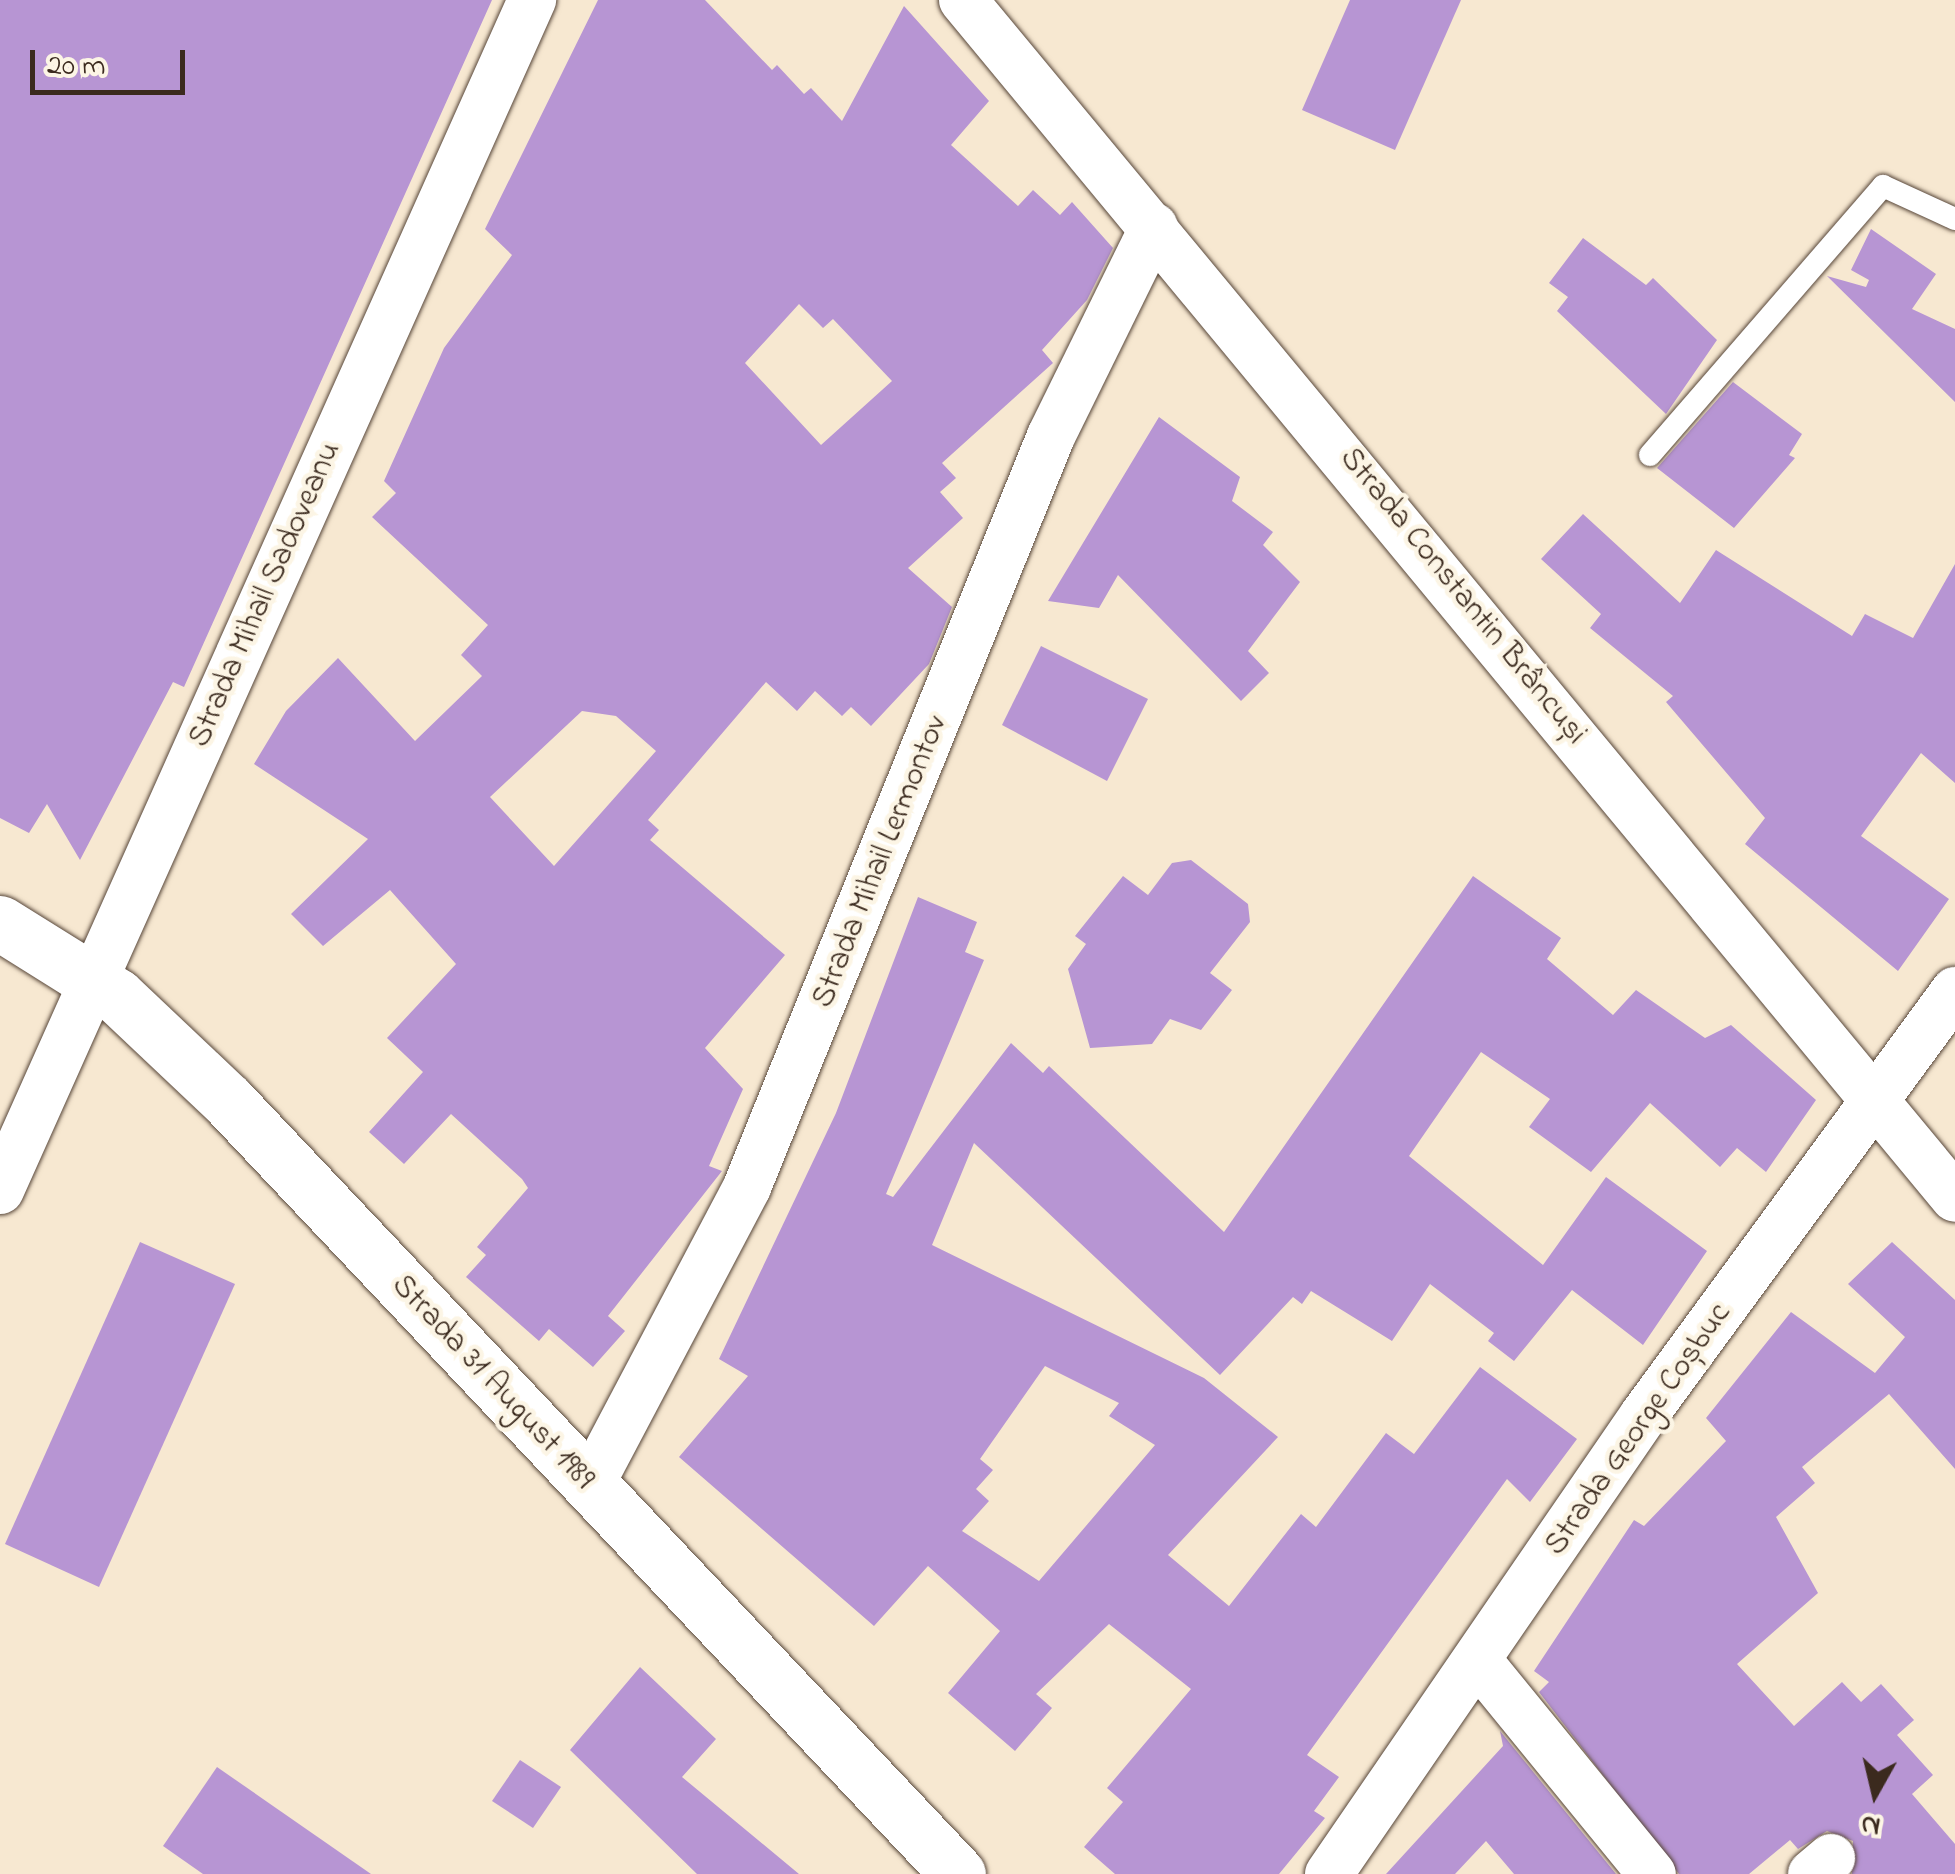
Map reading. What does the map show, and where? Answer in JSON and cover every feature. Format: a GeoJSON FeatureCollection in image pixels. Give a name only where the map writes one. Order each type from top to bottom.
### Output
{"type":"FeatureCollection","features":[{"type":"Feature","properties":{"kind":"main road","name":"Strada 31 August 1989"},"geometry":{"type":"LineString","coordinates":[[0,924],[94,979],[228,1102],[958,1874]]}},
{"type":"Feature","properties":{"kind":"street","name":"Strada Mihail Sadoveanu"},"geometry":{"type":"LineString","coordinates":[[0,1190],[532,0]]}},
{"type":"Feature","properties":{"kind":"street","name":"Strada Constantin Brâncuși"},"geometry":{"type":"LineString","coordinates":[[963,0],[1955,1198]]}},
{"type":"Feature","properties":{"kind":"street","name":"Strada Mihail Lermontov"},"geometry":{"type":"LineString","coordinates":[[589,1488],[747,1188],[1044,453],[1154,226]]}},
{"type":"Feature","properties":{"kind":"street","name":"Strada George Coșbuc"},"geometry":{"type":"LineString","coordinates":[[1329,1874],[1644,1415],[1877,1104],[1955,991]]}},
{"type":"Feature","properties":{"kind":"street"},"geometry":{"type":"LineString","coordinates":[[1478,1661],[1652,1874]]}},
{"type":"Feature","properties":{"kind":"lane"},"geometry":{"type":"LineString","coordinates":[[1650,455],[1882,186],[1955,219]]}},
{"type":"Feature","properties":{"kind":"building"},"geometry":{"type":"Polygon","coordinates":[[[0,0],[492,0],[184,687],[173,682],[80,860],[47,804],[29,833],[0,818],[0,0]]]}},
{"type":"Feature","properties":{"kind":"building"},"geometry":{"type":"Polygon","coordinates":[[[598,0],[705,0],[772,70],[777,65],[804,94],[811,88],[842,121],[904,6],[989,101],[951,145],[1018,206],[1033,190],[1060,215],[1072,202],[1113,248],[1087,300],[1042,350],[1053,363],[942,463],[956,478],[940,492],[963,518],[908,568],[952,607],[929,664],[871,726],[851,707],[842,716],[815,691],[797,711],[766,682],[648,820],[659,830],[650,840],[785,955],[705,1048],[743,1089],[709,1166],[722,1171],[608,1316],[625,1331],[593,1367],[549,1329],[539,1341],[466,1277],[486,1255],[477,1247],[528,1188],[522,1179],[451,1114],[404,1164],[369,1132],[423,1072],[387,1038],[456,964],[390,890],[323,946],[291,914],[368,839],[254,764],[286,711],[338,658],[415,741],[482,676],[461,655],[488,625],[372,517],[396,493],[384,481],[444,348],[512,255],[485,229],[598,0]],[[799,304],[745,363],[821,445],[892,381],[833,319],[823,328],[799,304]],[[582,711],[490,797],[554,866],[656,751],[616,716],[582,711]]]}},
{"type":"Feature","properties":{"kind":"building"},"geometry":{"type":"Polygon","coordinates":[[[1350,0],[1461,0],[1395,150],[1302,110],[1350,0]]]}},
{"type":"Feature","properties":{"kind":"building"},"geometry":{"type":"Polygon","coordinates":[[[1871,229],[1936,274],[1912,309],[1955,329],[1955,402],[1827,276],[1866,287],[1869,280],[1851,270],[1871,229]]]}},
{"type":"Feature","properties":{"kind":"building"},"geometry":{"type":"Polygon","coordinates":[[[1583,238],[1646,285],[1653,278],[1717,340],[1666,414],[1557,311],[1568,297],[1549,283],[1583,238]]]}},
{"type":"Feature","properties":{"kind":"building"},"geometry":{"type":"Polygon","coordinates":[[[1733,382],[1802,434],[1789,455],[1795,458],[1734,528],[1657,468],[1733,382]]]}},
{"type":"Feature","properties":{"kind":"building"},"geometry":{"type":"Polygon","coordinates":[[[1159,417],[1240,477],[1232,501],[1273,532],[1263,545],[1300,582],[1248,651],[1269,673],[1241,701],[1118,575],[1099,608],[1048,601],[1159,417]]]}},
{"type":"Feature","properties":{"kind":"building"},"geometry":{"type":"Polygon","coordinates":[[[1583,514],[1680,603],[1716,550],[1852,636],[1865,614],[1913,638],[1955,564],[1955,783],[1921,753],[1861,836],[1949,899],[1898,971],[1745,844],[1765,818],[1666,702],[1673,696],[1590,628],[1601,614],[1541,559],[1583,514]]]}},
{"type":"Feature","properties":{"kind":"building"},"geometry":{"type":"Polygon","coordinates":[[[1041,646],[1148,699],[1107,781],[1002,725],[1041,646]]]}},
{"type":"Feature","properties":{"kind":"building"},"geometry":{"type":"Polygon","coordinates":[[[1191,860],[1248,904],[1250,922],[1210,973],[1232,990],[1201,1030],[1170,1019],[1152,1044],[1090,1048],[1068,969],[1086,944],[1075,936],[1123,876],[1148,895],[1172,863],[1191,860]]]}},
{"type":"Feature","properties":{"kind":"building"},"geometry":{"type":"Polygon","coordinates":[[[1473,876],[1561,938],[1547,959],[1613,1015],[1636,990],[1705,1038],[1731,1025],[1816,1100],[1766,1172],[1737,1148],[1720,1167],[1650,1103],[1591,1172],[1529,1127],[1550,1099],[1481,1052],[1409,1156],[1543,1265],[1606,1177],[1707,1251],[1643,1345],[1572,1290],[1514,1361],[1488,1341],[1494,1333],[1430,1284],[1392,1341],[1311,1291],[1302,1304],[1293,1297],[1220,1375],[974,1143],[932,1245],[1204,1378],[1278,1437],[1168,1555],[1229,1606],[1301,1514],[1316,1527],[1386,1433],[1414,1454],[1480,1367],[1577,1439],[1530,1502],[1507,1479],[1307,1755],[1339,1777],[1314,1811],[1325,1818],[1279,1874],[1115,1874],[1084,1847],[1123,1802],[1107,1788],[1191,1689],[1109,1624],[1036,1694],[1052,1708],[1015,1751],[948,1693],[1000,1631],[928,1566],[874,1626],[679,1457],[748,1376],[719,1359],[836,1113],[918,897],[977,922],[965,952],[984,960],[886,1194],[893,1197],[1011,1043],[1043,1073],[1049,1066],[1224,1232],[1473,876]],[[1045,1366],[980,1459],[993,1470],[976,1489],[989,1501],[962,1531],[1039,1581],[1155,1445],[1109,1416],[1119,1403],[1045,1366]]]}},
{"type":"Feature","properties":{"kind":"building"},"geometry":{"type":"Polygon","coordinates":[[[140,1242],[235,1284],[99,1587],[5,1544],[140,1242]]]}},
{"type":"Feature","properties":{"kind":"building"},"geometry":{"type":"Polygon","coordinates":[[[1892,1242],[1955,1300],[1955,1469],[1889,1394],[1802,1467],[1815,1483],[1776,1517],[1818,1593],[1737,1664],[1794,1726],[1842,1682],[1861,1702],[1881,1684],[1914,1720],[1897,1735],[1933,1775],[1912,1794],[1955,1844],[1955,1874],[1852,1874],[1853,1841],[1827,1831],[1798,1849],[1790,1840],[1749,1874],[1679,1874],[1539,1692],[1549,1682],[1534,1671],[1634,1520],[1644,1526],[1726,1441],[1706,1418],[1791,1312],[1875,1373],[1905,1337],[1848,1284],[1892,1242]]]}},
{"type":"Feature","properties":{"kind":"building"},"geometry":{"type":"Polygon","coordinates":[[[640,1667],[716,1739],[682,1777],[799,1874],[697,1874],[570,1750],[640,1667]]]}},
{"type":"Feature","properties":{"kind":"building"},"geometry":{"type":"Polygon","coordinates":[[[1500,1731],[1616,1874],[1514,1874],[1486,1841],[1455,1874],[1386,1874],[1503,1746],[1500,1731]]]}},
{"type":"Feature","properties":{"kind":"building"},"geometry":{"type":"Polygon","coordinates":[[[520,1760],[561,1787],[533,1828],[492,1801],[520,1760]]]}},
{"type":"Feature","properties":{"kind":"building"},"geometry":{"type":"Polygon","coordinates":[[[217,1767],[371,1874],[203,1874],[163,1846],[217,1767]]]}}]}
